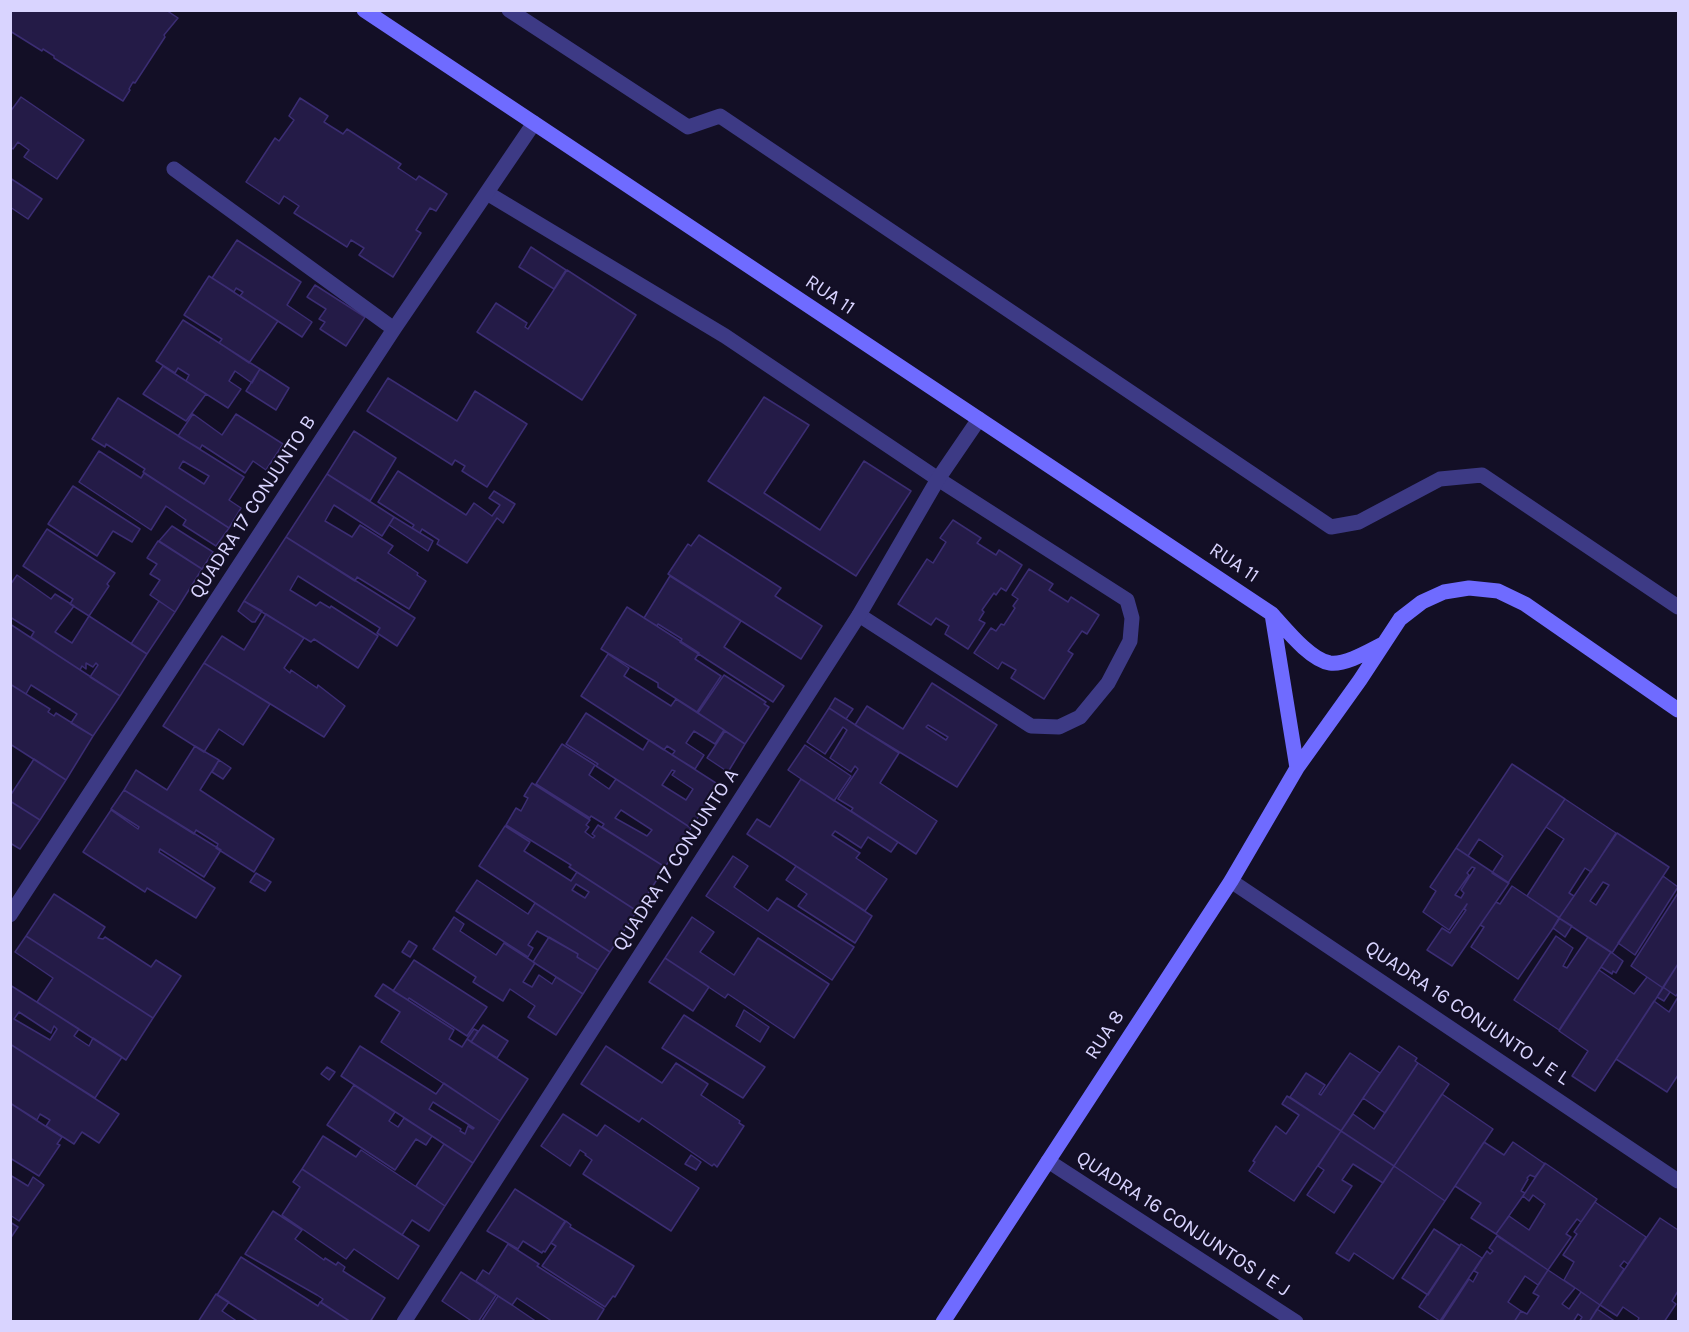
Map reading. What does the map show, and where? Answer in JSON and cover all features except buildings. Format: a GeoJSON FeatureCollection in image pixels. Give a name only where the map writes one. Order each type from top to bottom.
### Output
{"type":"FeatureCollection","features":[{"type":"Feature","properties":{"kind":"street","name":"RUA 11"},"geometry":{"type":"LineString","coordinates":[[364,10],[1272,614],[1314,655],[1330,663],[1355,658],[1383,644]]}},
{"type":"Feature","properties":{"kind":"street"},"geometry":{"type":"LineString","coordinates":[[508,10],[688,128],[720,116],[1331,526],[1359,522],[1440,479],[1482,475],[1678,607]]}},
{"type":"Feature","properties":{"kind":"street","name":"QUADRA 17 CONJUNTO B"},"geometry":{"type":"LineString","coordinates":[[10,915],[394,328],[534,123]]}},
{"type":"Feature","properties":{"kind":"street"},"geometry":{"type":"LineString","coordinates":[[174,169],[394,328]]}},
{"type":"Feature","properties":{"kind":"street"},"geometry":{"type":"LineString","coordinates":[[487,193],[725,336],[1127,600],[1132,618],[1130,641],[1108,683],[1080,717],[1059,727],[1031,726],[859,615]]}},
{"type":"Feature","properties":{"kind":"street","name":"QUADRA 17 CONJUNTO A"},"geometry":{"type":"LineString","coordinates":[[404,1322],[859,615],[938,478],[979,419]]}},
{"type":"Feature","properties":{"kind":"street"},"geometry":{"type":"LineString","coordinates":[[1297,768],[1400,619],[1422,602],[1444,592],[1469,588],[1498,591],[1525,604],[1678,710]]}},
{"type":"Feature","properties":{"kind":"street"},"geometry":{"type":"LineString","coordinates":[[1272,614],[1297,768]]}},
{"type":"Feature","properties":{"kind":"street","name":"RUA 8"},"geometry":{"type":"LineString","coordinates":[[943,1322],[1231,881],[1297,768]]}},
{"type":"Feature","properties":{"kind":"street","name":"QUADRA 16 CONJUNTO J E L"},"geometry":{"type":"LineString","coordinates":[[1231,881],[1678,1181]]}},
{"type":"Feature","properties":{"kind":"street","name":"QUADRA 16 CONJUNTOS I E J"},"geometry":{"type":"LineString","coordinates":[[1048,1161],[1296,1322]]}}]}
